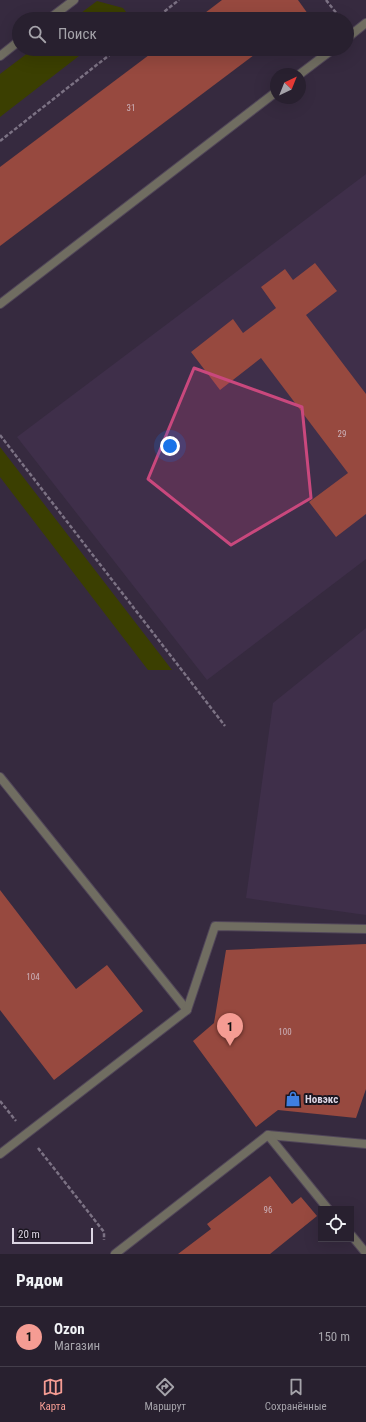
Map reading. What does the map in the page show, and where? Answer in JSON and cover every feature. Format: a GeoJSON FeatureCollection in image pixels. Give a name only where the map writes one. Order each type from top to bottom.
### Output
{"type":"FeatureCollection","features":[{"type":"Feature","properties":{"kind":"street"},"geometry":{"type":"LineString","coordinates":[[58,12],[74,0]]}},
{"type":"Feature","properties":{"kind":"street"},"geometry":{"type":"LineString","coordinates":[[354,32],[366,23]]}},
{"type":"Feature","properties":{"kind":"street"},"geometry":{"type":"LineString","coordinates":[[0,56],[12,47]]}},
{"type":"Feature","properties":{"kind":"street"},"geometry":{"type":"LineString","coordinates":[[306,69],[324,56]]}},
{"type":"Feature","properties":{"kind":"street"},"geometry":{"type":"LineString","coordinates":[[0,304],[270,97]]}},
{"type":"Feature","properties":{"kind":"street"},"geometry":{"type":"LineString","coordinates":[[0,777],[187,1010]]}},
{"type":"Feature","properties":{"kind":"street"},"geometry":{"type":"LineString","coordinates":[[0,1154],[187,1010],[215,926],[366,929]]}},
{"type":"Feature","properties":{"kind":"street"},"geometry":{"type":"LineString","coordinates":[[115,1254],[268,1135],[366,1144]]}},
{"type":"Feature","properties":{"kind":"street"},"geometry":{"type":"LineString","coordinates":[[268,1135],[326,1206]]}},
{"type":"Feature","properties":{"kind":"street"},"geometry":{"type":"LineString","coordinates":[[354,1238],[366,1253]]}},
{"type":"Feature","properties":{"kind":"path"},"geometry":{"type":"LineString","coordinates":[[164,12],[179,0]]}},
{"type":"Feature","properties":{"kind":"path"},"geometry":{"type":"LineString","coordinates":[[326,0],[335,12]]}},
{"type":"Feature","properties":{"kind":"path"},"geometry":{"type":"LineString","coordinates":[[0,141],[108,56]]}},
{"type":"Feature","properties":{"kind":"path"},"geometry":{"type":"LineString","coordinates":[[0,435],[225,726]]}},
{"type":"Feature","properties":{"kind":"path"},"geometry":{"type":"LineString","coordinates":[[0,1101],[104,1232],[104,1246]]}},
{"type":"Feature","properties":{"kind":"highlighted area"},"geometry":{"type":"Polygon","coordinates":[[[194,368],[302,407],[311,498],[231,545],[148,479],[194,368]]]}},
{"type":"Feature","properties":{"kind":"shaded area"},"geometry":{"type":"Polygon","coordinates":[[[97,1],[123,8],[126,12],[82,12],[97,1]]]}},
{"type":"Feature","properties":{"kind":"shaded area"},"geometry":{"type":"Polygon","coordinates":[[[24,56],[79,56],[0,117],[0,74],[24,56]]]}},
{"type":"Feature","properties":{"kind":"shaded area"},"geometry":{"type":"Polygon","coordinates":[[[366,174],[366,559],[207,680],[17,437],[366,174]]]}},
{"type":"Feature","properties":{"kind":"shaded area"},"geometry":{"type":"Polygon","coordinates":[[[0,447],[172,670],[148,670],[0,477],[0,447]]]}},
{"type":"Feature","properties":{"kind":"shaded area"},"geometry":{"type":"Polygon","coordinates":[[[366,628],[366,915],[246,898],[273,703],[366,628]]]}},
{"type":"Feature","properties":{"kind":"building"},"geometry":{"type":"Polygon","coordinates":[[[222,0],[298,0],[307,12],[206,12],[222,0]]]}},
{"type":"Feature","properties":{"kind":"building"},"geometry":{"type":"Polygon","coordinates":[[[148,56],[253,56],[0,246],[0,167],[148,56]]]}},
{"type":"Feature","properties":{"kind":"building"},"geometry":{"type":"Polygon","coordinates":[[[315,263],[337,291],[306,315],[366,394],[366,514],[336,537],[309,502],[348,473],[261,358],[220,390],[191,352],[233,319],[243,333],[276,308],[261,287],[285,269],[293,280],[315,263]]]}},
{"type":"Feature","properties":{"kind":"building"},"geometry":{"type":"Polygon","coordinates":[[[0,890],[76,989],[107,965],[143,1011],[54,1080],[0,1010],[0,890]]]}},
{"type":"Feature","properties":{"kind":"building"},"geometry":{"type":"Polygon","coordinates":[[[366,944],[366,1089],[356,1118],[278,1110],[256,1127],[193,1041],[214,1023],[226,950],[366,944]]]}},
{"type":"Feature","properties":{"kind":"building"},"geometry":{"type":"Polygon","coordinates":[[[270,1176],[292,1204],[301,1197],[317,1216],[270,1254],[178,1254],[211,1229],[207,1224],[270,1176]]]}},
{"type":"Feature","properties":{"kind":"place","name":"Ozon"},"geometry":{"type":"Point","coordinates":[230,1046]}},
{"type":"Feature","properties":{"kind":"place","name":"Новэкс"},"geometry":{"type":"Point","coordinates":[293,1099]}}]}
